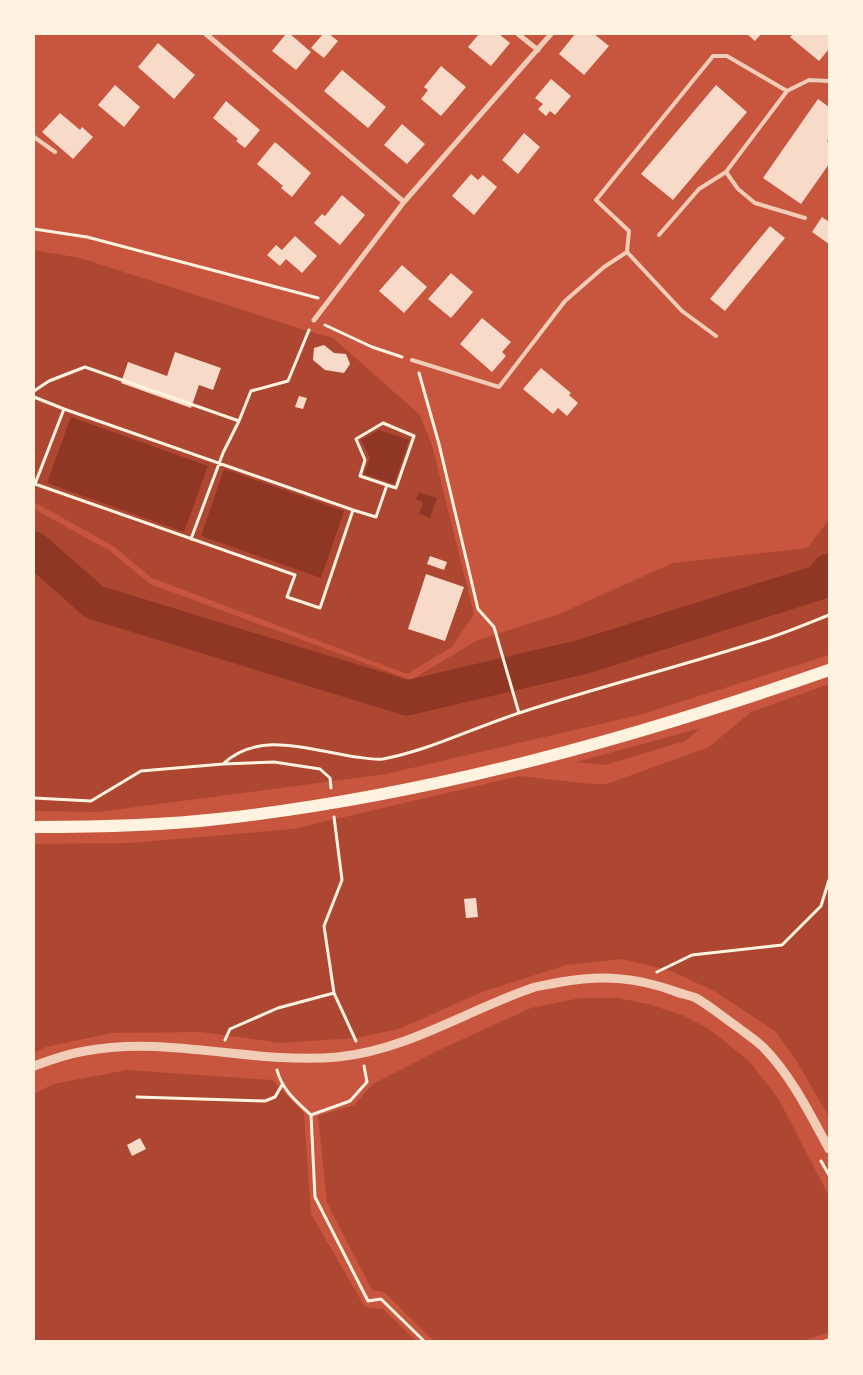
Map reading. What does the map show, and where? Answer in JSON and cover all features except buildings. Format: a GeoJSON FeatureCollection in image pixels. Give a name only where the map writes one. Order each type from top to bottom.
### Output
{"type":"FeatureCollection","features":[{"type":"Feature","properties":{"kind":"main road"},"geometry":{"type":"LineString","coordinates":[[34,827],[133,825],[217,819],[356,800],[535,760],[735,703],[829,670]]}},
{"type":"Feature","properties":{"kind":"street"},"geometry":{"type":"LineString","coordinates":[[206,34],[404,202]]}},
{"type":"Feature","properties":{"kind":"street"},"geometry":{"type":"LineString","coordinates":[[518,34],[538,50]]}},
{"type":"Feature","properties":{"kind":"street"},"geometry":{"type":"LineString","coordinates":[[314,320],[404,202],[551,34]]}},
{"type":"Feature","properties":{"kind":"street"},"geometry":{"type":"LineString","coordinates":[[34,1066],[86,1050],[131,1047],[173,1048],[279,1058],[338,1057],[378,1050],[413,1038],[474,1011],[536,987],[580,979],[618,978],[639,980],[695,998],[764,1047],[794,1086],[829,1149]]}},
{"type":"Feature","properties":{"kind":"lane"},"geometry":{"type":"LineString","coordinates":[[412,360],[499,387],[565,301],[604,267],[626,252],[629,231],[596,200],[713,56],[727,56],[787,91]]}},
{"type":"Feature","properties":{"kind":"lane"},"geometry":{"type":"LineString","coordinates":[[659,235],[699,188],[726,172],[787,91],[809,80],[829,81]]}},
{"type":"Feature","properties":{"kind":"lane"},"geometry":{"type":"LineString","coordinates":[[34,137],[55,152]]}},
{"type":"Feature","properties":{"kind":"lane"},"geometry":{"type":"LineString","coordinates":[[726,172],[738,190],[755,203],[805,218]]}},
{"type":"Feature","properties":{"kind":"lane"},"geometry":{"type":"LineString","coordinates":[[626,252],[682,311],[716,336]]}},
{"type":"Feature","properties":{"kind":"path"},"geometry":{"type":"LineString","coordinates":[[34,230],[87,237],[328,301]]}},
{"type":"Feature","properties":{"kind":"path"},"geometry":{"type":"LineString","coordinates":[[314,320],[372,347],[415,361],[439,444],[478,609],[494,627],[519,713]]}},
{"type":"Feature","properties":{"kind":"path"},"geometry":{"type":"LineString","coordinates":[[191,539],[219,463],[251,391],[288,381],[308,331]]}},
{"type":"Feature","properties":{"kind":"path"},"geometry":{"type":"LineString","coordinates":[[34,391],[49,380],[85,367],[239,421]]}},
{"type":"Feature","properties":{"kind":"path"},"geometry":{"type":"LineString","coordinates":[[34,397],[376,517],[387,485]]}},
{"type":"Feature","properties":{"kind":"path"},"geometry":{"type":"LineString","coordinates":[[64,409],[35,484],[295,575],[287,596],[320,608],[353,510]]}},
{"type":"Feature","properties":{"kind":"path"},"geometry":{"type":"LineString","coordinates":[[383,424],[414,436],[396,488],[387,485],[360,476],[365,460],[356,439],[383,424]]}},
{"type":"Feature","properties":{"kind":"path"},"geometry":{"type":"LineString","coordinates":[[223,764],[232,755],[244,749],[264,744],[288,745],[380,759],[412,753],[519,713],[771,638],[829,615]]}},
{"type":"Feature","properties":{"kind":"path"},"geometry":{"type":"LineString","coordinates":[[34,798],[91,801],[141,772],[223,764],[274,762],[320,768],[330,778]]}},
{"type":"Feature","properties":{"kind":"path"},"geometry":{"type":"LineString","coordinates":[[339,861],[342,880],[324,926],[334,993],[353,1032],[359,1050]]}},
{"type":"Feature","properties":{"kind":"path"},"geometry":{"type":"LineString","coordinates":[[639,980],[692,955],[782,945],[821,906],[829,880]]}},
{"type":"Feature","properties":{"kind":"path"},"geometry":{"type":"LineString","coordinates":[[219,1052],[230,1030],[278,1008],[334,993]]}},
{"type":"Feature","properties":{"kind":"path"},"geometry":{"type":"LineString","coordinates":[[279,1058],[277,1071],[282,1085],[311,1115],[315,1197],[368,1301],[381,1299],[424,1341]]}},
{"type":"Feature","properties":{"kind":"path"},"geometry":{"type":"LineString","coordinates":[[311,1115],[350,1101],[367,1082],[362,1059]]}},
{"type":"Feature","properties":{"kind":"path"},"geometry":{"type":"LineString","coordinates":[[137,1097],[265,1101],[275,1097],[282,1085]]}},
{"type":"Feature","properties":{"kind":"path"},"geometry":{"type":"LineString","coordinates":[[820,1159],[829,1175]]}},
{"type":"Feature","properties":{"kind":"path"},"geometry":{"type":"LineString","coordinates":[[825,1341],[829,1340]]}},
{"type":"Feature","properties":{"kind":"shaded area"},"geometry":{"type":"Polygon","coordinates":[[[34,250],[80,258],[333,338],[420,415],[432,445],[474,614],[452,647],[407,674],[152,578],[113,546],[34,502],[34,250]]]}},
{"type":"Feature","properties":{"kind":"shaded area"},"geometry":{"type":"Polygon","coordinates":[[[71,417],[208,466],[184,532],[47,483],[71,417]]]}},
{"type":"Feature","properties":{"kind":"shaded area"},"geometry":{"type":"Polygon","coordinates":[[[379,430],[409,440],[394,484],[364,474],[370,458],[361,440],[379,430]]]}},
{"type":"Feature","properties":{"kind":"shaded area"},"geometry":{"type":"Polygon","coordinates":[[[224,469],[344,511],[321,578],[201,536],[224,469]]]}},
{"type":"Feature","properties":{"kind":"shaded area"},"geometry":{"type":"Polygon","coordinates":[[[419,492],[437,498],[430,518],[419,514],[423,502],[416,500],[419,492]]]}},
{"type":"Feature","properties":{"kind":"shaded area"},"geometry":{"type":"Polygon","coordinates":[[[34,509],[110,551],[150,584],[411,680],[476,641],[559,614],[673,563],[807,548],[829,520],[829,655],[639,715],[386,774],[98,812],[34,811],[34,509]]]}},
{"type":"Feature","properties":{"kind":"shaded area"},"geometry":{"type":"Polygon","coordinates":[[[829,684],[829,1117],[796,1060],[775,1031],[714,991],[671,971],[623,959],[566,965],[482,992],[399,1029],[356,1038],[281,1043],[202,1032],[111,1033],[46,1047],[34,1053],[34,844],[130,843],[293,829],[520,776],[607,784],[709,747],[751,712],[829,684]]]}},
{"type":"Feature","properties":{"kind":"shaded area"},"geometry":{"type":"Polygon","coordinates":[[[701,728],[685,741],[605,765],[576,762],[701,728]]]}},
{"type":"Feature","properties":{"kind":"shaded area"},"geometry":{"type":"Polygon","coordinates":[[[581,998],[618,998],[648,1004],[682,1015],[709,1029],[749,1061],[778,1098],[829,1196],[829,1332],[802,1341],[434,1341],[384,1292],[372,1290],[327,1203],[318,1116],[354,1105],[373,1084],[439,1050],[531,1008],[581,998]]]}},
{"type":"Feature","properties":{"kind":"shaded area"},"geometry":{"type":"Polygon","coordinates":[[[127,1070],[272,1080],[304,1113],[311,1214],[365,1307],[383,1309],[416,1341],[34,1341],[34,1094],[53,1084],[127,1070]]]}},
{"type":"Feature","properties":{"kind":"waterway"},"geometry":{"type":"LineString","coordinates":[[34,549],[94,602],[407,698],[582,657],[820,582],[829,571]]}}]}
